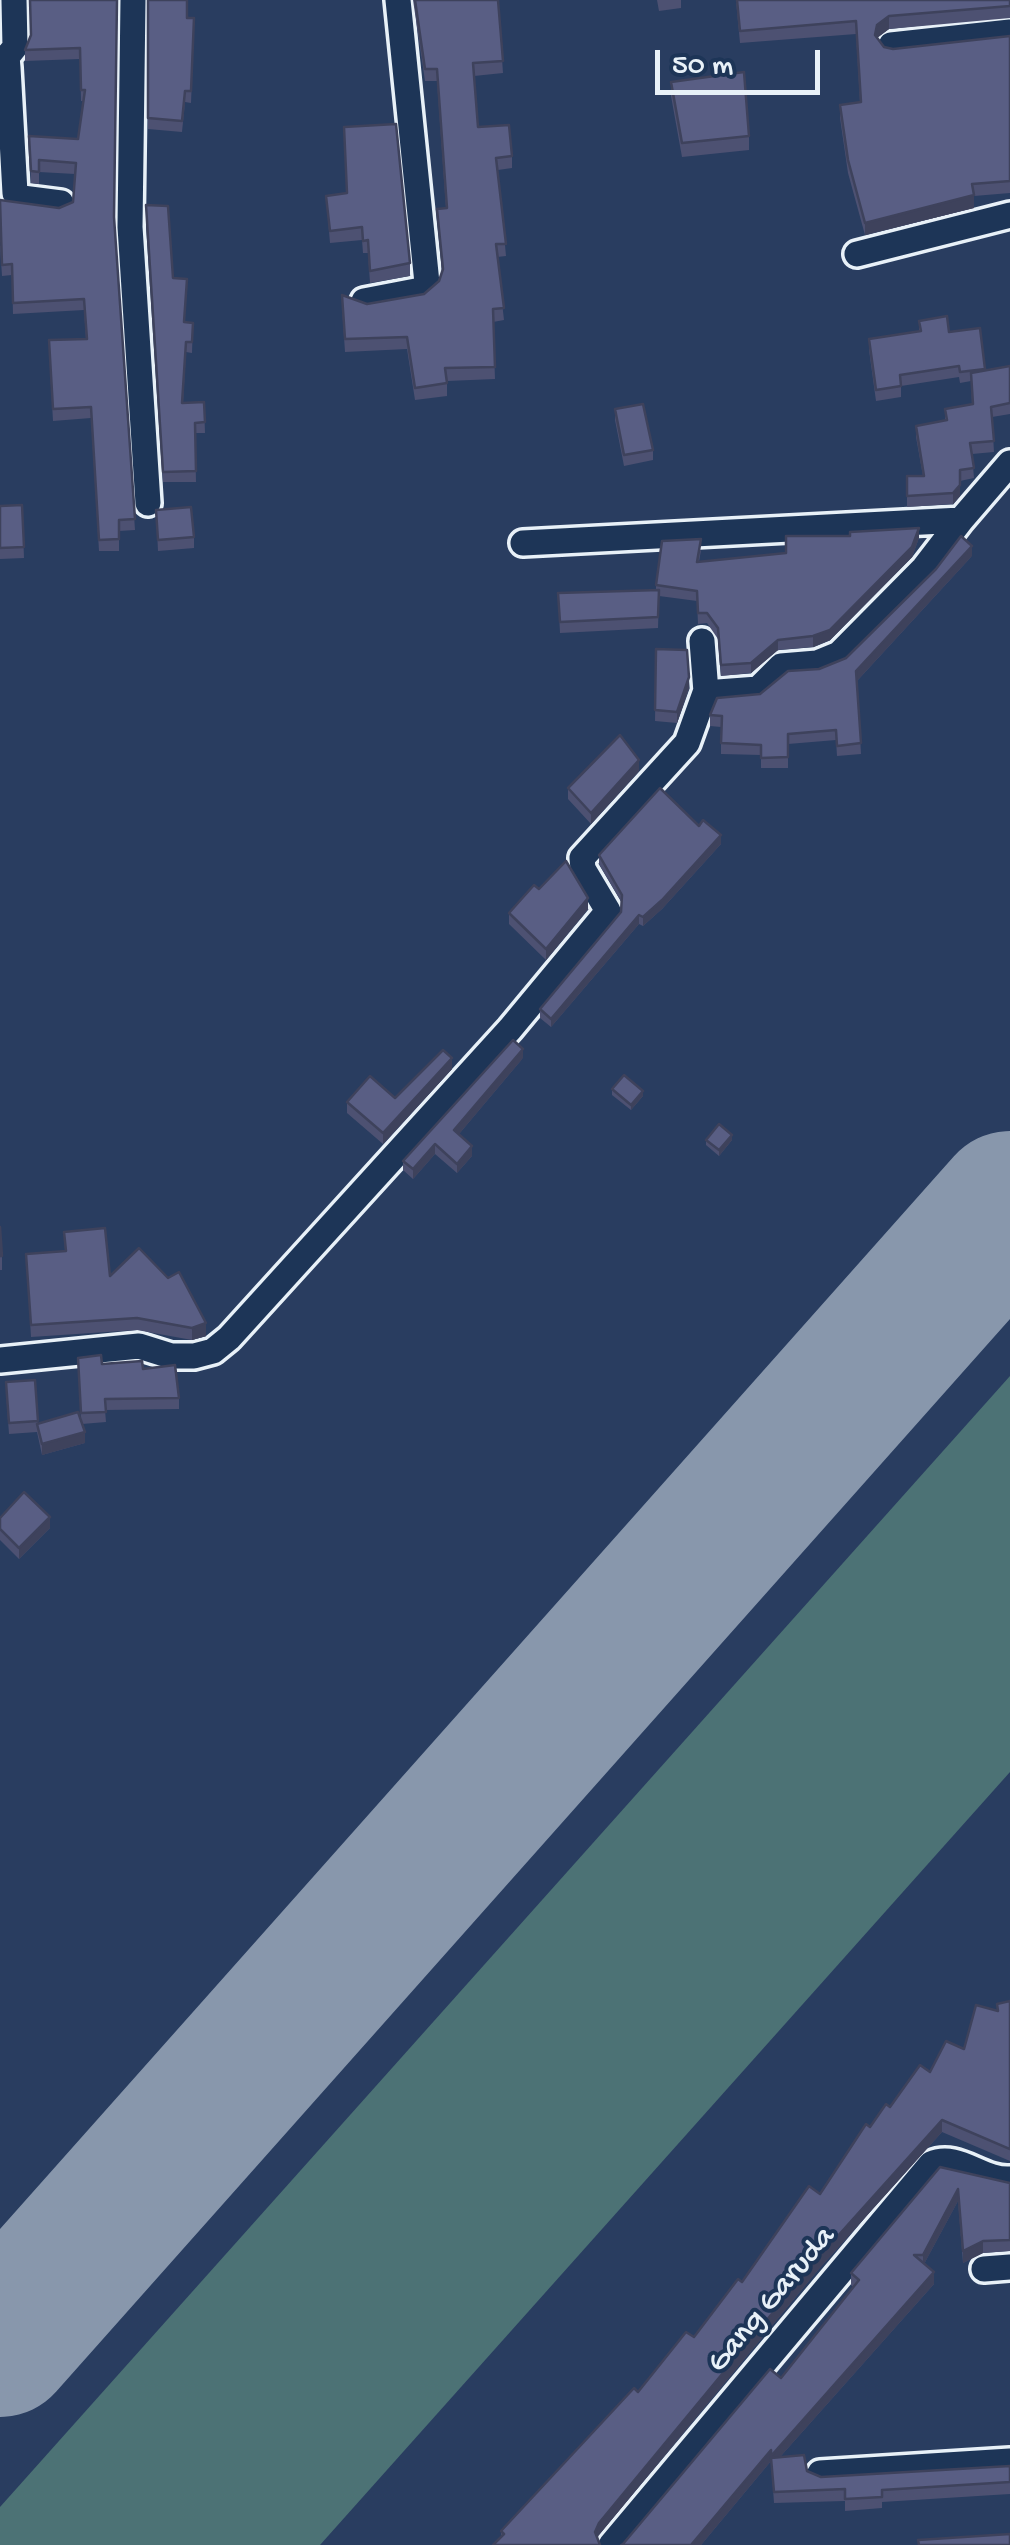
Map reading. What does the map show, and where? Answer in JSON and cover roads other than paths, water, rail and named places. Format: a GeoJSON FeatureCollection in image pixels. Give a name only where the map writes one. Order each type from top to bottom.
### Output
{"type":"FeatureCollection","features":[{"type":"Feature","properties":{"kind":"street"},"geometry":{"type":"LineString","coordinates":[[14,0],[15,47],[3,58],[15,193],[22,198],[62,203]]}},
{"type":"Feature","properties":{"kind":"street"},"geometry":{"type":"LineString","coordinates":[[133,0],[130,227],[148,503]]}},
{"type":"Feature","properties":{"kind":"street"},"geometry":{"type":"LineString","coordinates":[[364,301],[420,290],[427,283],[398,0]]}},
{"type":"Feature","properties":{"kind":"street"},"geometry":{"type":"LineString","coordinates":[[890,45],[1010,32]]}},
{"type":"Feature","properties":{"kind":"street"},"geometry":{"type":"LineString","coordinates":[[857,254],[1010,214]]}},
{"type":"Feature","properties":{"kind":"street"},"geometry":{"type":"LineString","coordinates":[[706,692],[758,689],[780,666],[830,660],[924,568],[1010,463]]}},
{"type":"Feature","properties":{"kind":"street"},"geometry":{"type":"LineString","coordinates":[[523,543],[961,520]]}},
{"type":"Feature","properties":{"kind":"street"},"geometry":{"type":"LineString","coordinates":[[0,1360],[139,1346],[171,1356],[194,1356],[213,1351],[229,1338],[510,1029],[608,912],[583,870],[582,858],[687,743],[706,692],[702,640]]}},
{"type":"Feature","properties":{"kind":"street","name":"Gang Garuda"},"geometry":{"type":"LineString","coordinates":[[611,2545],[931,2164],[948,2160],[986,2178],[1010,2179]]}},
{"type":"Feature","properties":{"kind":"street"},"geometry":{"type":"LineString","coordinates":[[820,2473],[1010,2461]]}}]}
